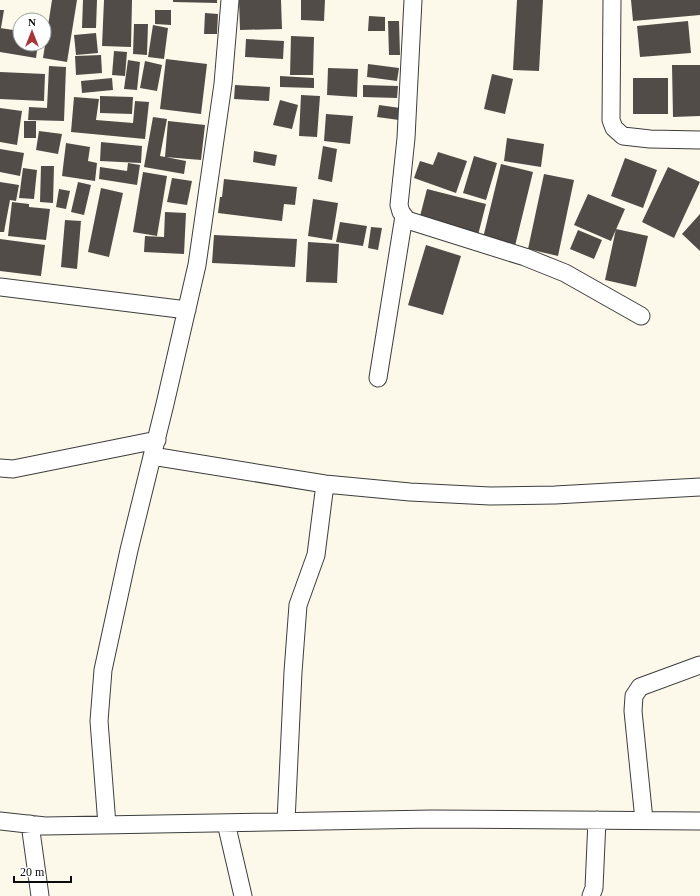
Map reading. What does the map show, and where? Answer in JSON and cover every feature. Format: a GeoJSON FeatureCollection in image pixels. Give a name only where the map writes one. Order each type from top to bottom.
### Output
{"type":"FeatureCollection","features":[{"type":"Feature","properties":{"kind":"street"},"geometry":{"type":"LineString","coordinates":[[107,825],[99,721],[103,670],[129,550],[197,265],[223,84],[230,0]]}},
{"type":"Feature","properties":{"kind":"street"},"geometry":{"type":"LineString","coordinates":[[413,0],[406,138],[399,205],[400,212],[407,220],[525,257],[565,273],[641,316]]}},
{"type":"Feature","properties":{"kind":"street"},"geometry":{"type":"LineString","coordinates":[[612,0],[611,120],[614,128],[623,136],[650,139],[700,140]]}},
{"type":"Feature","properties":{"kind":"street"},"geometry":{"type":"LineString","coordinates":[[378,378],[404,216]]}},
{"type":"Feature","properties":{"kind":"street"},"geometry":{"type":"LineString","coordinates":[[0,287],[187,310]]}},
{"type":"Feature","properties":{"kind":"street"},"geometry":{"type":"LineString","coordinates":[[0,468],[13,469],[154,448],[325,484],[410,492],[490,496],[555,495],[700,487]]}},
{"type":"Feature","properties":{"kind":"street"},"geometry":{"type":"LineString","coordinates":[[286,822],[293,672],[298,605],[316,555],[325,484]]}},
{"type":"Feature","properties":{"kind":"street"},"geometry":{"type":"LineString","coordinates":[[644,820],[633,711],[634,696],[640,687],[700,665]]}},
{"type":"Feature","properties":{"kind":"street"},"geometry":{"type":"LineString","coordinates":[[0,821],[45,826],[432,819],[700,821]]}},
{"type":"Feature","properties":{"kind":"street"},"geometry":{"type":"LineString","coordinates":[[591,896],[594,888],[598,820]]}},
{"type":"Feature","properties":{"kind":"street"},"geometry":{"type":"LineString","coordinates":[[226,823],[242,896]]}},
{"type":"Feature","properties":{"kind":"street"},"geometry":{"type":"LineString","coordinates":[[30,824],[40,896]]}},
{"type":"Feature","properties":{"kind":"building"},"geometry":{"type":"Polygon","coordinates":[[[52,0],[77,0],[67,62],[43,58],[44,52],[52,52],[52,12],[50,12],[52,0]]]}},
{"type":"Feature","properties":{"kind":"building"},"geometry":{"type":"Polygon","coordinates":[[[83,0],[97,0],[96,28],[82,28],[83,0]]]}},
{"type":"Feature","properties":{"kind":"building"},"geometry":{"type":"Polygon","coordinates":[[[104,0],[132,0],[131,47],[102,46],[104,0]]]}},
{"type":"Feature","properties":{"kind":"building"},"geometry":{"type":"Polygon","coordinates":[[[173,0],[217,0],[217,3],[173,2],[173,0]]]}},
{"type":"Feature","properties":{"kind":"building"},"geometry":{"type":"Polygon","coordinates":[[[239,0],[281,0],[282,29],[240,30],[239,0]]]}},
{"type":"Feature","properties":{"kind":"building"},"geometry":{"type":"Polygon","coordinates":[[[301,0],[325,0],[324,21],[301,20],[301,0]]]}},
{"type":"Feature","properties":{"kind":"building"},"geometry":{"type":"Polygon","coordinates":[[[517,0],[543,0],[539,71],[513,70],[517,0]]]}},
{"type":"Feature","properties":{"kind":"building"},"geometry":{"type":"Polygon","coordinates":[[[631,0],[700,0],[700,15],[633,21],[631,0]]]}},
{"type":"Feature","properties":{"kind":"building"},"geometry":{"type":"Polygon","coordinates":[[[0,10],[4,10],[1,28],[0,28],[0,10]]]}},
{"type":"Feature","properties":{"kind":"building"},"geometry":{"type":"Polygon","coordinates":[[[155,10],[171,10],[171,25],[155,24],[155,10]]]}},
{"type":"Feature","properties":{"kind":"building"},"geometry":{"type":"Polygon","coordinates":[[[205,13],[218,14],[217,34],[204,34],[205,13]]]}},
{"type":"Feature","properties":{"kind":"building"},"geometry":{"type":"Polygon","coordinates":[[[369,16],[385,17],[385,31],[368,31],[369,16]]]}},
{"type":"Feature","properties":{"kind":"building"},"geometry":{"type":"Polygon","coordinates":[[[388,21],[399,21],[400,55],[389,55],[388,21]]]}},
{"type":"Feature","properties":{"kind":"building"},"geometry":{"type":"Polygon","coordinates":[[[688,21],[691,53],[640,57],[637,26],[688,21]]]}},
{"type":"Feature","properties":{"kind":"building"},"geometry":{"type":"Polygon","coordinates":[[[134,24],[148,24],[147,55],[133,54],[134,24]]]}},
{"type":"Feature","properties":{"kind":"building"},"geometry":{"type":"Polygon","coordinates":[[[153,25],[168,28],[164,59],[148,57],[153,25]]]}},
{"type":"Feature","properties":{"kind":"building"},"geometry":{"type":"Polygon","coordinates":[[[0,28],[12,30],[12,52],[37,52],[36,58],[0,52],[0,28]]]}},
{"type":"Feature","properties":{"kind":"building"},"geometry":{"type":"Polygon","coordinates":[[[96,33],[98,53],[76,55],[74,35],[96,33]]]}},
{"type":"Feature","properties":{"kind":"building"},"geometry":{"type":"Polygon","coordinates":[[[291,36],[314,37],[313,75],[290,75],[291,36]]]}},
{"type":"Feature","properties":{"kind":"building"},"geometry":{"type":"Polygon","coordinates":[[[246,39],[284,41],[283,59],[245,57],[246,39]]]}},
{"type":"Feature","properties":{"kind":"building"},"geometry":{"type":"Polygon","coordinates":[[[114,51],[127,52],[125,76],[112,75],[114,51]]]}},
{"type":"Feature","properties":{"kind":"building"},"geometry":{"type":"Polygon","coordinates":[[[101,55],[102,73],[76,75],[75,56],[101,55]]]}},
{"type":"Feature","properties":{"kind":"building"},"geometry":{"type":"Polygon","coordinates":[[[166,59],[207,64],[201,114],[160,109],[166,59]]]}},
{"type":"Feature","properties":{"kind":"building"},"geometry":{"type":"Polygon","coordinates":[[[128,60],[140,62],[137,90],[124,89],[128,60]]]}},
{"type":"Feature","properties":{"kind":"building"},"geometry":{"type":"Polygon","coordinates":[[[145,61],[162,65],[157,91],[140,88],[145,61]]]}},
{"type":"Feature","properties":{"kind":"building"},"geometry":{"type":"Polygon","coordinates":[[[368,64],[399,68],[397,81],[367,77],[368,64]]]}},
{"type":"Feature","properties":{"kind":"building"},"geometry":{"type":"Polygon","coordinates":[[[672,65],[700,65],[700,116],[673,117],[672,65]]]}},
{"type":"Feature","properties":{"kind":"building"},"geometry":{"type":"Polygon","coordinates":[[[49,66],[66,67],[64,121],[28,120],[29,107],[47,108],[49,66]]]}},
{"type":"Feature","properties":{"kind":"building"},"geometry":{"type":"Polygon","coordinates":[[[328,68],[358,69],[357,97],[327,95],[328,68]]]}},
{"type":"Feature","properties":{"kind":"building"},"geometry":{"type":"Polygon","coordinates":[[[0,72],[45,74],[44,101],[0,99],[0,72]]]}},
{"type":"Feature","properties":{"kind":"building"},"geometry":{"type":"Polygon","coordinates":[[[492,74],[513,79],[505,114],[484,109],[492,74]]]}},
{"type":"Feature","properties":{"kind":"building"},"geometry":{"type":"Polygon","coordinates":[[[280,76],[314,78],[314,88],[280,87],[280,76]]]}},
{"type":"Feature","properties":{"kind":"building"},"geometry":{"type":"Polygon","coordinates":[[[112,78],[113,90],[82,93],[81,81],[112,78]]]}},
{"type":"Feature","properties":{"kind":"building"},"geometry":{"type":"Polygon","coordinates":[[[633,78],[668,78],[668,114],[633,114],[633,78]]]}},
{"type":"Feature","properties":{"kind":"building"},"geometry":{"type":"Polygon","coordinates":[[[235,85],[270,87],[269,101],[234,99],[235,85]]]}},
{"type":"Feature","properties":{"kind":"building"},"geometry":{"type":"Polygon","coordinates":[[[363,85],[398,86],[397,98],[363,97],[363,85]]]}},
{"type":"Feature","properties":{"kind":"building"},"geometry":{"type":"Polygon","coordinates":[[[301,95],[320,96],[317,137],[299,136],[301,95]]]}},
{"type":"Feature","properties":{"kind":"building"},"geometry":{"type":"Polygon","coordinates":[[[100,96],[133,97],[132,114],[100,113],[100,96]]]}},
{"type":"Feature","properties":{"kind":"building"},"geometry":{"type":"Polygon","coordinates":[[[74,97],[99,99],[96,120],[133,123],[135,101],[149,102],[145,139],[71,132],[74,97]]]}},
{"type":"Feature","properties":{"kind":"building"},"geometry":{"type":"Polygon","coordinates":[[[280,100],[298,105],[292,129],[273,125],[280,100]]]}},
{"type":"Feature","properties":{"kind":"building"},"geometry":{"type":"Polygon","coordinates":[[[379,105],[400,108],[399,120],[377,117],[379,105]]]}},
{"type":"Feature","properties":{"kind":"building"},"geometry":{"type":"Polygon","coordinates":[[[0,108],[22,111],[17,145],[0,142],[0,108]]]}},
{"type":"Feature","properties":{"kind":"building"},"geometry":{"type":"Polygon","coordinates":[[[326,114],[353,116],[350,144],[324,141],[326,114]]]}},
{"type":"Feature","properties":{"kind":"building"},"geometry":{"type":"Polygon","coordinates":[[[153,117],[167,119],[160,156],[186,161],[184,174],[144,167],[153,117]]]}},
{"type":"Feature","properties":{"kind":"building"},"geometry":{"type":"Polygon","coordinates":[[[24,121],[36,121],[36,138],[24,138],[24,121]]]}},
{"type":"Feature","properties":{"kind":"building"},"geometry":{"type":"Polygon","coordinates":[[[168,121],[205,125],[201,160],[165,157],[168,121]]]}},
{"type":"Feature","properties":{"kind":"building"},"geometry":{"type":"Polygon","coordinates":[[[39,131],[62,134],[58,154],[36,150],[39,131]]]}},
{"type":"Feature","properties":{"kind":"building"},"geometry":{"type":"Polygon","coordinates":[[[507,138],[544,144],[541,167],[504,161],[507,138]]]}},
{"type":"Feature","properties":{"kind":"building"},"geometry":{"type":"Polygon","coordinates":[[[101,142],[142,146],[141,163],[100,161],[101,142]]]}},
{"type":"Feature","properties":{"kind":"building"},"geometry":{"type":"Polygon","coordinates":[[[66,143],[90,147],[88,161],[97,163],[95,181],[62,176],[66,143]]]}},
{"type":"Feature","properties":{"kind":"building"},"geometry":{"type":"Polygon","coordinates":[[[323,146],[337,149],[332,182],[318,179],[323,146]]]}},
{"type":"Feature","properties":{"kind":"building"},"geometry":{"type":"Polygon","coordinates":[[[0,149],[24,153],[20,176],[0,172],[0,149]]]}},
{"type":"Feature","properties":{"kind":"building"},"geometry":{"type":"Polygon","coordinates":[[[254,151],[277,155],[275,166],[253,162],[254,151]]]}},
{"type":"Feature","properties":{"kind":"building"},"geometry":{"type":"Polygon","coordinates":[[[438,152],[467,161],[456,193],[414,178],[420,161],[433,165],[438,152]]]}},
{"type":"Feature","properties":{"kind":"building"},"geometry":{"type":"Polygon","coordinates":[[[474,156],[497,163],[486,200],[463,193],[474,156]]]}},
{"type":"Feature","properties":{"kind":"building"},"geometry":{"type":"Polygon","coordinates":[[[625,158],[657,170],[643,208],[611,196],[625,158]]]}},
{"type":"Feature","properties":{"kind":"building"},"geometry":{"type":"Polygon","coordinates":[[[128,163],[140,165],[137,185],[99,179],[100,167],[127,171],[128,163]]]}},
{"type":"Feature","properties":{"kind":"building"},"geometry":{"type":"Polygon","coordinates":[[[501,164],[533,172],[515,246],[483,238],[501,164]]]}},
{"type":"Feature","properties":{"kind":"building"},"geometry":{"type":"Polygon","coordinates":[[[41,166],[54,166],[53,203],[40,202],[41,166]]]}},
{"type":"Feature","properties":{"kind":"building"},"geometry":{"type":"Polygon","coordinates":[[[668,167],[700,182],[674,238],[642,222],[668,167]]]}},
{"type":"Feature","properties":{"kind":"building"},"geometry":{"type":"Polygon","coordinates":[[[23,168],[37,170],[34,199],[19,198],[23,168]]]}},
{"type":"Feature","properties":{"kind":"building"},"geometry":{"type":"Polygon","coordinates":[[[143,172],[167,176],[157,236],[133,232],[143,172]]]}},
{"type":"Feature","properties":{"kind":"building"},"geometry":{"type":"Polygon","coordinates":[[[544,174],[574,180],[558,256],[528,249],[544,174]]]}},
{"type":"Feature","properties":{"kind":"building"},"geometry":{"type":"Polygon","coordinates":[[[172,178],[192,181],[187,205],[167,202],[172,178]]]}},
{"type":"Feature","properties":{"kind":"building"},"geometry":{"type":"Polygon","coordinates":[[[224,179],[297,187],[295,205],[284,204],[282,221],[218,213],[224,179]]]}},
{"type":"Feature","properties":{"kind":"building"},"geometry":{"type":"Polygon","coordinates":[[[0,182],[19,185],[16,201],[10,200],[4,232],[0,232],[0,182]]]}},
{"type":"Feature","properties":{"kind":"building"},"geometry":{"type":"Polygon","coordinates":[[[78,182],[91,185],[84,215],[71,212],[78,182]]]}},
{"type":"Feature","properties":{"kind":"building"},"geometry":{"type":"Polygon","coordinates":[[[101,188],[123,193],[109,257],[88,252],[101,188]]]}},
{"type":"Feature","properties":{"kind":"building"},"geometry":{"type":"Polygon","coordinates":[[[59,189],[70,191],[66,209],[56,207],[59,189]]]}},
{"type":"Feature","properties":{"kind":"building"},"geometry":{"type":"Polygon","coordinates":[[[427,189],[486,204],[478,235],[419,220],[427,189]]]}},
{"type":"Feature","properties":{"kind":"building"},"geometry":{"type":"Polygon","coordinates":[[[588,194],[625,209],[611,241],[574,225],[588,194]]]}},
{"type":"Feature","properties":{"kind":"building"},"geometry":{"type":"Polygon","coordinates":[[[313,199],[338,203],[332,240],[308,236],[313,199]]]}},
{"type":"Feature","properties":{"kind":"building"},"geometry":{"type":"Polygon","coordinates":[[[12,202],[29,204],[29,207],[50,209],[46,240],[8,236],[12,202]]]}},
{"type":"Feature","properties":{"kind":"building"},"geometry":{"type":"Polygon","coordinates":[[[165,212],[186,213],[184,254],[144,252],[145,236],[164,237],[165,212]]]}},
{"type":"Feature","properties":{"kind":"building"},"geometry":{"type":"Polygon","coordinates":[[[700,214],[700,251],[682,234],[700,214]]]}},
{"type":"Feature","properties":{"kind":"building"},"geometry":{"type":"Polygon","coordinates":[[[65,220],[81,221],[77,269],[61,267],[65,220]]]}},
{"type":"Feature","properties":{"kind":"building"},"geometry":{"type":"Polygon","coordinates":[[[340,222],[367,226],[363,246],[336,242],[340,222]]]}},
{"type":"Feature","properties":{"kind":"building"},"geometry":{"type":"Polygon","coordinates":[[[371,227],[382,228],[378,250],[368,248],[371,227]]]}},
{"type":"Feature","properties":{"kind":"building"},"geometry":{"type":"Polygon","coordinates":[[[616,229],[648,236],[636,287],[605,280],[616,229]]]}},
{"type":"Feature","properties":{"kind":"building"},"geometry":{"type":"Polygon","coordinates":[[[578,230],[602,240],[594,259],[570,249],[578,230]]]}},
{"type":"Feature","properties":{"kind":"building"},"geometry":{"type":"Polygon","coordinates":[[[214,235],[297,239],[295,267],[212,263],[214,235]]]}},
{"type":"Feature","properties":{"kind":"building"},"geometry":{"type":"Polygon","coordinates":[[[0,239],[45,245],[41,276],[0,271],[0,239]]]}},
{"type":"Feature","properties":{"kind":"building"},"geometry":{"type":"Polygon","coordinates":[[[308,242],[339,244],[337,283],[306,282],[308,242]]]}},
{"type":"Feature","properties":{"kind":"building"},"geometry":{"type":"Polygon","coordinates":[[[426,245],[461,256],[443,315],[408,305],[426,245]]]}}]}
